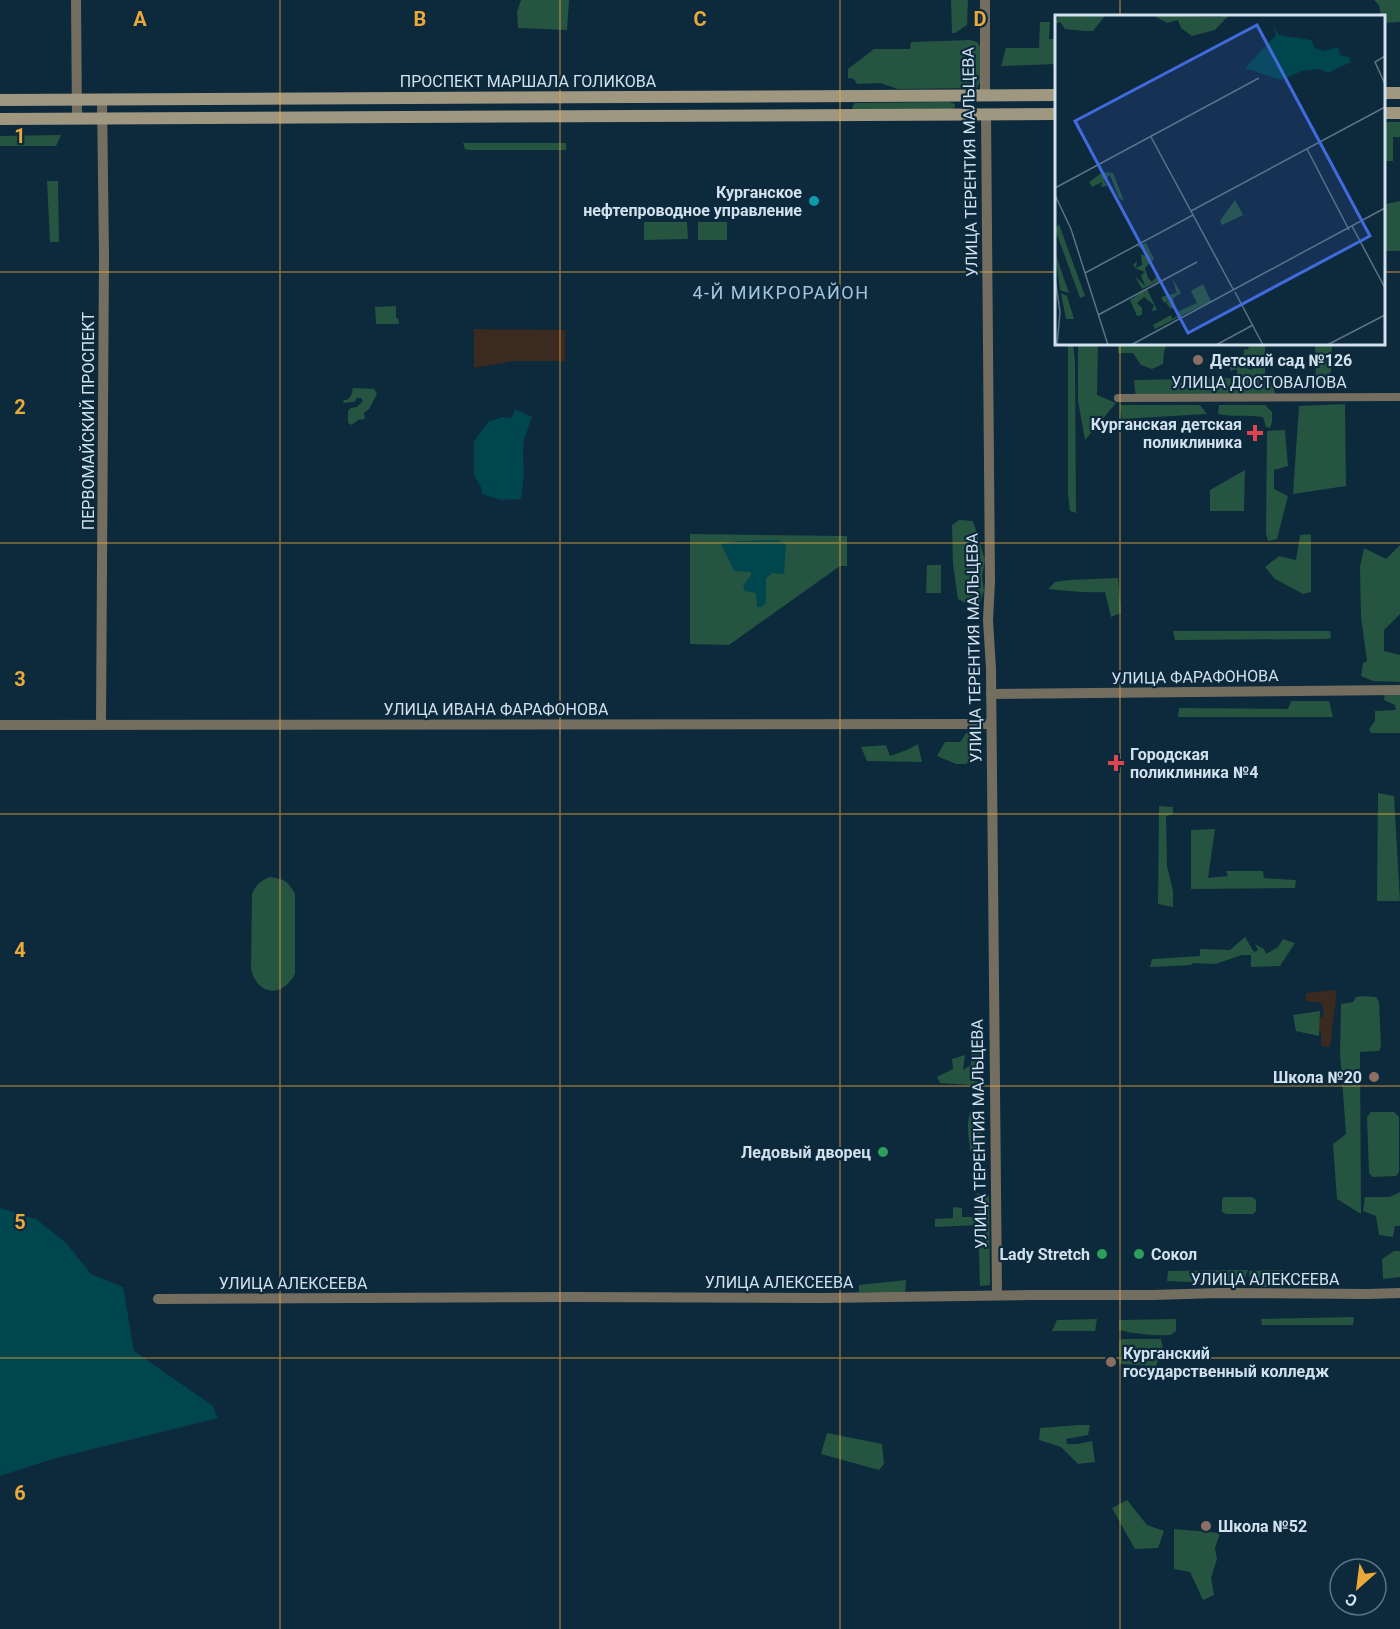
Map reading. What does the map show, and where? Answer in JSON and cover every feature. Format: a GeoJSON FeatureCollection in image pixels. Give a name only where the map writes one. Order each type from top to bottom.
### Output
{"type":"FeatureCollection","features":[{"type":"Feature","properties":{"kind":"main road","name":"УЛИЦА ТЕРЕНТИЯ МАЛЬЦЕВА"},"geometry":{"type":"LineString","coordinates":[[985,95],[986,114]]}},
{"type":"Feature","properties":{"kind":"main road","name":"ПРОСПЕКТ МАРШАЛА ГОЛИКОВА"},"geometry":{"type":"LineString","coordinates":[[0,100],[1055,95]]}},
{"type":"Feature","properties":{"kind":"main road"},"geometry":{"type":"LineString","coordinates":[[843,96],[843,115]]}},
{"type":"Feature","properties":{"kind":"main road"},"geometry":{"type":"LineString","coordinates":[[729,97],[730,116]]}},
{"type":"Feature","properties":{"kind":"main road"},"geometry":{"type":"LineString","coordinates":[[0,118],[1055,114]]}},
{"type":"Feature","properties":{"kind":"street"},"geometry":{"type":"LineString","coordinates":[[76,0],[77,118]]}},
{"type":"Feature","properties":{"kind":"street","name":"УЛИЦА ТЕРЕНТИЯ МАЛЬЦЕВА"},"geometry":{"type":"LineString","coordinates":[[985,0],[985,95]]}},
{"type":"Feature","properties":{"kind":"street","name":"ПЕРВОМАЙСКИЙ ПРОСПЕКТ"},"geometry":{"type":"LineString","coordinates":[[101,724],[104,256],[102,100]]}},
{"type":"Feature","properties":{"kind":"street","name":"УЛИЦА ТЕРЕНТИЯ МАЛЬЦЕВА"},"geometry":{"type":"LineString","coordinates":[[986,114],[990,581],[988,620],[991,694],[997,1295]]}},
{"type":"Feature","properties":{"kind":"street","name":"УЛИЦА ДОСТОВАЛОВА"},"geometry":{"type":"LineString","coordinates":[[1118,398],[1400,397]]}},
{"type":"Feature","properties":{"kind":"street","name":"УЛИЦА ФАРАФОНОВА"},"geometry":{"type":"LineString","coordinates":[[991,694],[1400,690]]}},
{"type":"Feature","properties":{"kind":"street","name":"УЛИЦА ИВАНА ФАРАФОНОВА"},"geometry":{"type":"LineString","coordinates":[[0,725],[991,724]]}},
{"type":"Feature","properties":{"kind":"street","name":"УЛИЦА АЛЕКСЕЕВА"},"geometry":{"type":"LineString","coordinates":[[158,1299],[822,1298],[1400,1293]]}},
{"type":"Feature","properties":{"kind":"shaded area"},"geometry":{"type":"Polygon","coordinates":[[[521,0],[569,0],[567,30],[518,28],[517,12],[521,0]]]}},
{"type":"Feature","properties":{"kind":"shaded area"},"geometry":{"type":"Polygon","coordinates":[[[951,0],[968,0],[967,25],[955,33],[952,33],[951,0]]]}},
{"type":"Feature","properties":{"kind":"shaded area"},"geometry":{"type":"Polygon","coordinates":[[[1374,0],[1400,0],[1400,22],[1385,23],[1385,15],[1381,15],[1379,5],[1374,0]]]}},
{"type":"Feature","properties":{"kind":"shaded area"},"geometry":{"type":"Polygon","coordinates":[[[1040,22],[1050,22],[1049,39],[1055,39],[1055,64],[1001,66],[1006,48],[1039,48],[1040,22]]]}},
{"type":"Feature","properties":{"kind":"shaded area"},"geometry":{"type":"Polygon","coordinates":[[[970,40],[977,42],[980,46],[980,82],[977,88],[898,89],[880,83],[857,84],[854,79],[848,78],[848,69],[874,49],[910,49],[911,42],[970,40]]]}},
{"type":"Feature","properties":{"kind":"shaded area"},"geometry":{"type":"Polygon","coordinates":[[[949,102],[955,104],[955,107],[952,109],[853,109],[852,107],[855,103],[949,102]]]}},
{"type":"Feature","properties":{"kind":"shaded area"},"geometry":{"type":"Polygon","coordinates":[[[1385,122],[1400,122],[1400,137],[1393,137],[1393,161],[1385,161],[1385,122]]]}},
{"type":"Feature","properties":{"kind":"shaded area"},"geometry":{"type":"Polygon","coordinates":[[[61,135],[56,146],[0,146],[0,136],[61,135]]]}},
{"type":"Feature","properties":{"kind":"shaded area"},"geometry":{"type":"Polygon","coordinates":[[[463,143],[566,143],[566,150],[469,150],[465,149],[463,143]]]}},
{"type":"Feature","properties":{"kind":"shaded area"},"geometry":{"type":"Polygon","coordinates":[[[47,181],[58,181],[59,242],[50,242],[47,181]]]}},
{"type":"Feature","properties":{"kind":"shaded area"},"geometry":{"type":"Polygon","coordinates":[[[1400,201],[1400,251],[1385,251],[1386,204],[1400,201]]]}},
{"type":"Feature","properties":{"kind":"shaded area"},"geometry":{"type":"Polygon","coordinates":[[[644,222],[687,222],[688,239],[644,240],[644,222]]]}},
{"type":"Feature","properties":{"kind":"shaded area"},"geometry":{"type":"Polygon","coordinates":[[[698,222],[727,222],[727,240],[698,240],[698,222]]]}},
{"type":"Feature","properties":{"kind":"shaded area"},"geometry":{"type":"Polygon","coordinates":[[[396,306],[396,318],[399,324],[376,324],[375,307],[396,306]]]}},
{"type":"Feature","properties":{"kind":"shaded area"},"geometry":{"type":"Polygon","coordinates":[[[474,329],[565,330],[565,361],[514,361],[474,368],[474,329]]]}},
{"type":"Feature","properties":{"kind":"shaded area"},"geometry":{"type":"Polygon","coordinates":[[[1068,345],[1073,345],[1076,513],[1070,511],[1068,345]]]}},
{"type":"Feature","properties":{"kind":"shaded area"},"geometry":{"type":"Polygon","coordinates":[[[1078,345],[1098,345],[1097,395],[1116,403],[1085,440],[1078,401],[1078,345]]]}},
{"type":"Feature","properties":{"kind":"shaded area"},"geometry":{"type":"Polygon","coordinates":[[[1118,345],[1167,345],[1163,364],[1152,369],[1141,365],[1133,353],[1118,353],[1118,345]]]}},
{"type":"Feature","properties":{"kind":"shaded area"},"geometry":{"type":"Polygon","coordinates":[[[1250,345],[1265,345],[1265,377],[1261,378],[1272,383],[1276,396],[1136,398],[1135,380],[1237,378],[1237,369],[1230,371],[1230,358],[1238,357],[1243,366],[1251,370],[1254,367],[1252,357],[1243,356],[1244,350],[1248,349],[1250,345]]]}},
{"type":"Feature","properties":{"kind":"shaded area"},"geometry":{"type":"Polygon","coordinates":[[[1315,345],[1332,345],[1331,372],[1316,384],[1315,345]]]}},
{"type":"Feature","properties":{"kind":"shaded area"},"geometry":{"type":"Polygon","coordinates":[[[353,388],[374,389],[377,394],[369,409],[364,413],[365,419],[358,420],[352,425],[348,423],[348,411],[363,401],[357,398],[354,402],[343,403],[351,396],[353,388]]]}},
{"type":"Feature","properties":{"kind":"shaded area"},"geometry":{"type":"Polygon","coordinates":[[[1345,404],[1346,486],[1293,494],[1299,406],[1345,404]]]}},
{"type":"Feature","properties":{"kind":"shaded area"},"geometry":{"type":"Polygon","coordinates":[[[1120,405],[1200,405],[1207,414],[1122,419],[1120,405]]]}},
{"type":"Feature","properties":{"kind":"shaded area"},"geometry":{"type":"Polygon","coordinates":[[[1219,405],[1265,405],[1272,412],[1270,428],[1266,427],[1263,417],[1218,414],[1219,405]]]}},
{"type":"Feature","properties":{"kind":"shaded area"},"geometry":{"type":"Polygon","coordinates":[[[515,409],[532,417],[524,440],[521,499],[501,500],[482,494],[474,475],[474,441],[488,422],[503,417],[512,418],[515,409]]]}},
{"type":"Feature","properties":{"kind":"shaded area"},"geometry":{"type":"Polygon","coordinates":[[[1285,430],[1288,466],[1274,470],[1274,489],[1288,496],[1277,539],[1268,541],[1266,533],[1267,431],[1285,430]]]}},
{"type":"Feature","properties":{"kind":"shaded area"},"geometry":{"type":"Polygon","coordinates":[[[1245,470],[1244,511],[1210,511],[1210,490],[1245,470]]]}},
{"type":"Feature","properties":{"kind":"shaded area"},"geometry":{"type":"Polygon","coordinates":[[[959,520],[973,521],[985,560],[982,576],[984,591],[977,609],[958,599],[953,564],[952,525],[959,520]]]}},
{"type":"Feature","properties":{"kind":"shaded area"},"geometry":{"type":"Polygon","coordinates":[[[690,534],[847,536],[847,566],[840,566],[729,645],[690,644],[690,534]]]}},
{"type":"Feature","properties":{"kind":"shaded area"},"geometry":{"type":"Polygon","coordinates":[[[1311,534],[1311,592],[1303,594],[1275,579],[1265,567],[1279,556],[1296,560],[1300,535],[1311,534]]]}},
{"type":"Feature","properties":{"kind":"shaded area"},"geometry":{"type":"Polygon","coordinates":[[[777,540],[786,544],[784,574],[773,573],[766,578],[766,602],[762,607],[757,607],[756,593],[745,591],[743,586],[751,572],[734,571],[721,544],[777,540]]]}},
{"type":"Feature","properties":{"kind":"shaded area"},"geometry":{"type":"Polygon","coordinates":[[[1400,545],[1400,614],[1384,630],[1384,651],[1400,655],[1400,682],[1373,681],[1361,676],[1363,663],[1367,661],[1361,617],[1360,567],[1364,548],[1386,559],[1400,545]]]}},
{"type":"Feature","properties":{"kind":"shaded area"},"geometry":{"type":"Polygon","coordinates":[[[927,565],[941,565],[941,593],[926,593],[927,565]]]}},
{"type":"Feature","properties":{"kind":"shaded area"},"geometry":{"type":"Polygon","coordinates":[[[1118,578],[1121,613],[1111,617],[1105,592],[1048,589],[1055,582],[1118,578]]]}},
{"type":"Feature","properties":{"kind":"shaded area"},"geometry":{"type":"Polygon","coordinates":[[[1173,631],[1330,631],[1331,638],[1175,640],[1173,631]]]}},
{"type":"Feature","properties":{"kind":"shaded area"},"geometry":{"type":"Polygon","coordinates":[[[1385,693],[1400,693],[1400,733],[1371,733],[1369,729],[1375,721],[1375,711],[1396,710],[1395,705],[1384,700],[1385,693]]]}},
{"type":"Feature","properties":{"kind":"shaded area"},"geometry":{"type":"Polygon","coordinates":[[[1291,701],[1329,701],[1333,717],[1178,717],[1179,708],[1288,709],[1291,701]]]}},
{"type":"Feature","properties":{"kind":"shaded area"},"geometry":{"type":"Polygon","coordinates":[[[967,732],[976,741],[974,757],[966,764],[956,764],[937,756],[945,742],[960,742],[967,732]]]}},
{"type":"Feature","properties":{"kind":"shaded area"},"geometry":{"type":"Polygon","coordinates":[[[918,744],[922,762],[867,761],[861,747],[886,745],[890,756],[918,744]]]}},
{"type":"Feature","properties":{"kind":"shaded area"},"geometry":{"type":"Polygon","coordinates":[[[1378,793],[1394,796],[1400,901],[1377,901],[1378,793]]]}},
{"type":"Feature","properties":{"kind":"shaded area"},"geometry":{"type":"Polygon","coordinates":[[[1159,806],[1173,807],[1173,814],[1166,816],[1167,866],[1173,891],[1173,907],[1158,904],[1159,806]]]}},
{"type":"Feature","properties":{"kind":"shaded area"},"geometry":{"type":"Polygon","coordinates":[[[1215,829],[1208,878],[1228,876],[1226,871],[1263,871],[1264,878],[1296,880],[1295,888],[1191,889],[1191,830],[1215,829]]]}},
{"type":"Feature","properties":{"kind":"shaded area"},"geometry":{"type":"Polygon","coordinates":[[[270,877],[285,881],[295,894],[295,974],[290,982],[277,990],[270,990],[258,984],[251,968],[252,894],[259,884],[270,877]]]}},
{"type":"Feature","properties":{"kind":"shaded area"},"geometry":{"type":"Polygon","coordinates":[[[1245,937],[1254,952],[1258,950],[1255,944],[1264,949],[1266,954],[1278,947],[1283,939],[1295,943],[1280,966],[1251,967],[1251,955],[1242,955],[1215,964],[1193,963],[1191,965],[1150,967],[1152,959],[1200,956],[1200,949],[1230,950],[1245,937]]]}},
{"type":"Feature","properties":{"kind":"shaded area"},"geometry":{"type":"Polygon","coordinates":[[[1337,990],[1330,1047],[1321,1046],[1321,1032],[1316,1028],[1318,1018],[1324,1016],[1322,1003],[1306,1001],[1306,993],[1337,990]]]}},
{"type":"Feature","properties":{"kind":"shaded area"},"geometry":{"type":"Polygon","coordinates":[[[1356,997],[1376,997],[1379,1002],[1381,1047],[1379,1051],[1360,1052],[1361,1214],[1337,1199],[1333,1144],[1346,1134],[1340,1053],[1341,1004],[1353,1002],[1356,997]]]}},
{"type":"Feature","properties":{"kind":"shaded area"},"geometry":{"type":"Polygon","coordinates":[[[1320,1011],[1319,1036],[1296,1031],[1293,1015],[1320,1011]]]}},
{"type":"Feature","properties":{"kind":"shaded area"},"geometry":{"type":"Polygon","coordinates":[[[984,1052],[982,1081],[971,1085],[940,1083],[937,1077],[953,1069],[952,1059],[965,1055],[963,1070],[971,1065],[971,1053],[984,1052]]]}},
{"type":"Feature","properties":{"kind":"shaded area"},"geometry":{"type":"Polygon","coordinates":[[[972,1110],[982,1113],[981,1147],[971,1153],[968,1124],[972,1110]]]}},
{"type":"Feature","properties":{"kind":"shaded area"},"geometry":{"type":"Polygon","coordinates":[[[1371,1112],[1394,1112],[1399,1117],[1399,1172],[1396,1176],[1373,1177],[1369,1173],[1367,1117],[1371,1112]]]}},
{"type":"Feature","properties":{"kind":"shaded area"},"geometry":{"type":"Polygon","coordinates":[[[1400,1192],[1400,1226],[1395,1226],[1393,1237],[1379,1235],[1376,1216],[1363,1211],[1365,1197],[1390,1197],[1400,1192]]]}},
{"type":"Feature","properties":{"kind":"shaded area"},"geometry":{"type":"Polygon","coordinates":[[[977,1193],[989,1196],[990,1285],[980,1286],[978,1225],[935,1227],[935,1219],[953,1218],[953,1207],[962,1208],[962,1217],[976,1217],[977,1219],[977,1193]]]}},
{"type":"Feature","properties":{"kind":"shaded area"},"geometry":{"type":"Polygon","coordinates":[[[1224,1197],[1252,1197],[1256,1200],[1256,1211],[1253,1214],[1226,1214],[1222,1212],[1224,1197]]]}},
{"type":"Feature","properties":{"kind":"shaded area"},"geometry":{"type":"Polygon","coordinates":[[[0,1208],[36,1219],[66,1243],[91,1274],[123,1287],[134,1351],[213,1406],[218,1418],[53,1459],[0,1476],[0,1208]]]}},
{"type":"Feature","properties":{"kind":"shaded area"},"geometry":{"type":"Polygon","coordinates":[[[1394,1251],[1400,1251],[1400,1277],[1383,1279],[1382,1259],[1394,1251]]]}},
{"type":"Feature","properties":{"kind":"shaded area"},"geometry":{"type":"Polygon","coordinates":[[[1248,1270],[1244,1281],[1215,1283],[1167,1281],[1168,1271],[1248,1270]]]}},
{"type":"Feature","properties":{"kind":"shaded area"},"geometry":{"type":"Polygon","coordinates":[[[1283,1270],[1280,1287],[1261,1287],[1250,1282],[1249,1271],[1283,1270]]]}},
{"type":"Feature","properties":{"kind":"shaded area"},"geometry":{"type":"Polygon","coordinates":[[[906,1280],[905,1294],[859,1292],[859,1285],[906,1280]]]}},
{"type":"Feature","properties":{"kind":"shaded area"},"geometry":{"type":"Polygon","coordinates":[[[1354,1317],[1353,1325],[1262,1325],[1261,1319],[1354,1317]]]}},
{"type":"Feature","properties":{"kind":"shaded area"},"geometry":{"type":"Polygon","coordinates":[[[1097,1319],[1095,1331],[1052,1331],[1057,1320],[1097,1319]]]}},
{"type":"Feature","properties":{"kind":"shaded area"},"geometry":{"type":"Polygon","coordinates":[[[1176,1319],[1176,1331],[1171,1335],[1119,1330],[1119,1320],[1176,1319]]]}},
{"type":"Feature","properties":{"kind":"shaded area"},"geometry":{"type":"Polygon","coordinates":[[[1123,1339],[1161,1339],[1163,1348],[1156,1366],[1119,1364],[1119,1341],[1123,1339]]]}},
{"type":"Feature","properties":{"kind":"shaded area"},"geometry":{"type":"Polygon","coordinates":[[[1090,1425],[1088,1435],[1066,1439],[1067,1444],[1092,1441],[1095,1462],[1078,1464],[1061,1447],[1039,1440],[1040,1428],[1090,1425]]]}},
{"type":"Feature","properties":{"kind":"shaded area"},"geometry":{"type":"Polygon","coordinates":[[[827,1433],[882,1444],[884,1464],[879,1470],[821,1454],[827,1433]]]}},
{"type":"Feature","properties":{"kind":"shaded area"},"geometry":{"type":"Polygon","coordinates":[[[1127,1500],[1147,1525],[1164,1531],[1158,1548],[1135,1549],[1112,1508],[1127,1500]]]}},
{"type":"Feature","properties":{"kind":"shaded area"},"geometry":{"type":"Polygon","coordinates":[[[1174,1529],[1220,1533],[1215,1548],[1217,1559],[1211,1578],[1214,1595],[1203,1600],[1190,1572],[1174,1569],[1174,1529]]]}},
{"type":"Feature","properties":{"kind":"place","name":"Курганское нефтепроводное управление"},"geometry":{"type":"Point","coordinates":[814,201]}},
{"type":"Feature","properties":{"kind":"place","name":"Детский сад №126"},"geometry":{"type":"Point","coordinates":[1198,360]}},
{"type":"Feature","properties":{"kind":"place","name":"Курганская детская поликлиника"},"geometry":{"type":"Point","coordinates":[1255,433]}},
{"type":"Feature","properties":{"kind":"place","name":"Городская поликлиника №4"},"geometry":{"type":"Point","coordinates":[1116,763]}},
{"type":"Feature","properties":{"kind":"place","name":"Школа №20"},"geometry":{"type":"Point","coordinates":[1374,1077]}},
{"type":"Feature","properties":{"kind":"place","name":"Ледовый дворец"},"geometry":{"type":"Point","coordinates":[883,1152]}},
{"type":"Feature","properties":{"kind":"place","name":"Lady Stretch"},"geometry":{"type":"Point","coordinates":[1102,1254]}},
{"type":"Feature","properties":{"kind":"place","name":"Сокол"},"geometry":{"type":"Point","coordinates":[1139,1254]}},
{"type":"Feature","properties":{"kind":"place","name":"Курганский государственный колледж"},"geometry":{"type":"Point","coordinates":[1111,1362]}},
{"type":"Feature","properties":{"kind":"place","name":"Школа №52"},"geometry":{"type":"Point","coordinates":[1206,1526]}},
{"type":"Feature","properties":{"kind":"district","name":"4-Й МИКРОРАЙОН"},"geometry":{"type":"Point","coordinates":[781,292]}}]}
